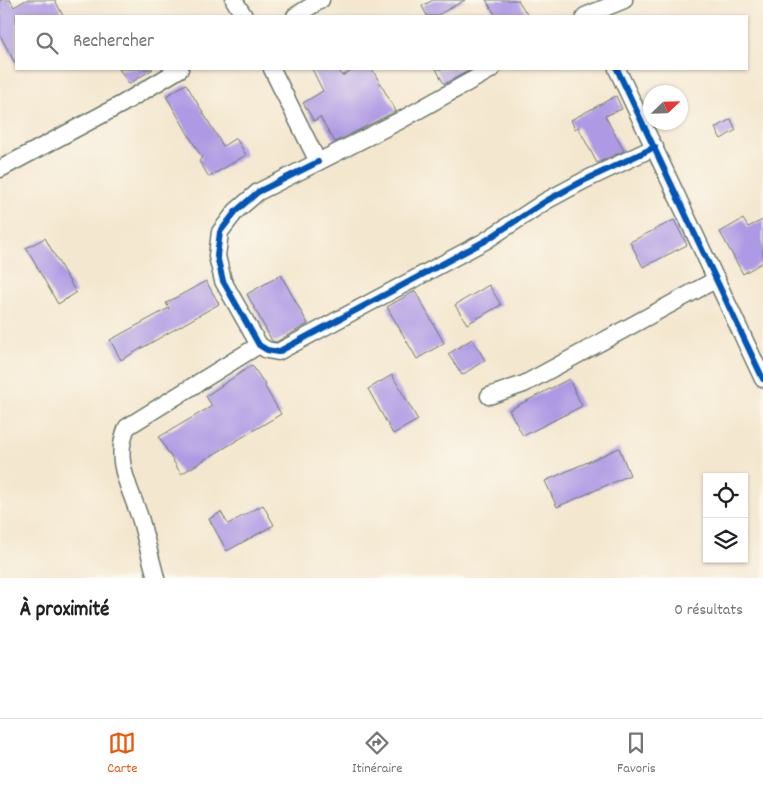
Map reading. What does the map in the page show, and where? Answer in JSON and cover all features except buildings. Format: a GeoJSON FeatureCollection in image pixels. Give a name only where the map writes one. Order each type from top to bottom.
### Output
{"type":"FeatureCollection","features":[{"type":"Feature","properties":{"kind":"street"},"geometry":{"type":"LineString","coordinates":[[234,0],[243,15]]}},
{"type":"Feature","properties":{"kind":"street"},"geometry":{"type":"LineString","coordinates":[[297,15],[321,0]]}},
{"type":"Feature","properties":{"kind":"street"},"geometry":{"type":"LineString","coordinates":[[588,11],[624,0]]}},
{"type":"Feature","properties":{"kind":"street"},"geometry":{"type":"LineString","coordinates":[[0,169],[122,104],[178,70]]}},
{"type":"Feature","properties":{"kind":"street"},"geometry":{"type":"LineString","coordinates":[[272,70],[318,162]]}},
{"type":"Feature","properties":{"kind":"street"},"geometry":{"type":"LineString","coordinates":[[490,70],[401,120],[258,192],[236,211],[220,232],[217,256],[223,281],[259,344],[267,350],[278,352],[485,241],[546,200],[655,147]]}},
{"type":"Feature","properties":{"kind":"street"},"geometry":{"type":"LineString","coordinates":[[618,70],[763,379]]}},
{"type":"Feature","properties":{"kind":"street"},"geometry":{"type":"LineString","coordinates":[[489,396],[524,384],[717,280]]}},
{"type":"Feature","properties":{"kind":"street"},"geometry":{"type":"LineString","coordinates":[[156,578],[140,520],[124,476],[122,447],[127,427],[259,344]]}},
{"type":"Feature","properties":{"kind":"cycle path"},"geometry":{"type":"LineString","coordinates":[[617,70],[763,379]]}},
{"type":"Feature","properties":{"kind":"cycle path"},"geometry":{"type":"LineString","coordinates":[[318,162],[258,192],[236,211],[220,232],[217,256],[223,281],[259,345],[267,350],[278,352],[485,241],[546,201],[655,147]]}}]}
